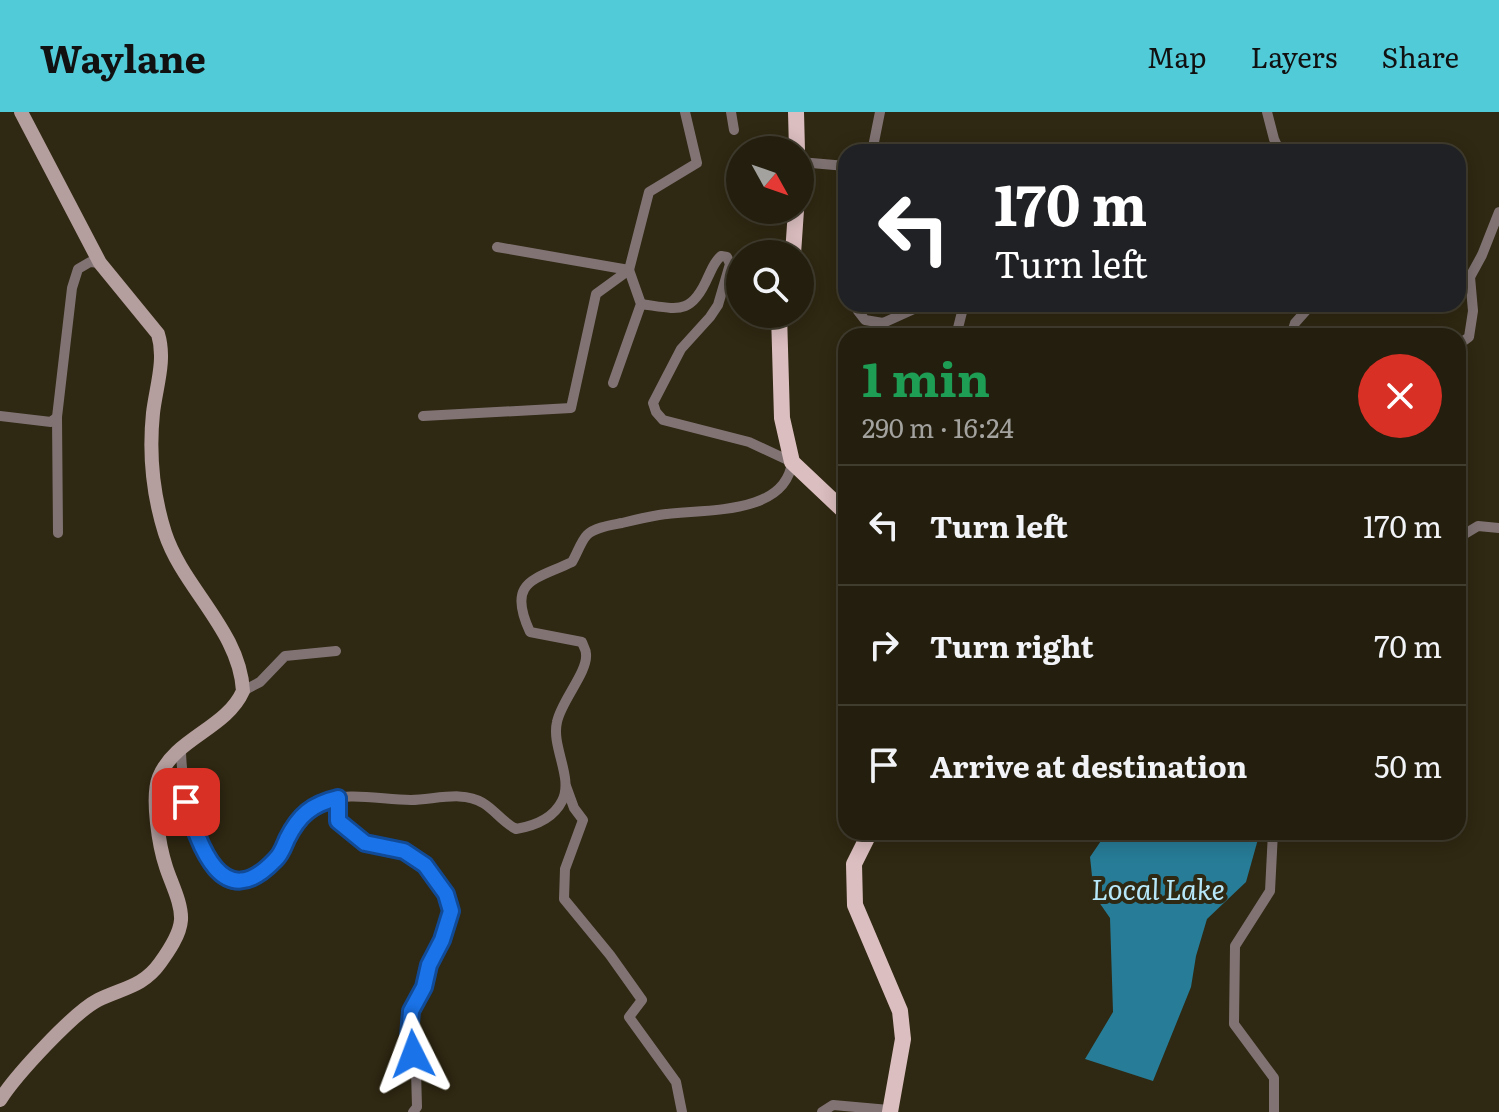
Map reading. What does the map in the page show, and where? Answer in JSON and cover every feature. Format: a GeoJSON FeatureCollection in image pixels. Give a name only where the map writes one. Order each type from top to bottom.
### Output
{"type":"FeatureCollection","features":[{"type":"Feature","properties":{"kind":"main road"},"geometry":{"type":"LineString","coordinates":[[0,1100],[10,1084],[81,1013],[98,1000],[142,983],[159,965],[176,938],[181,919],[164,863],[156,797],[159,778],[181,749],[231,711],[243,691],[243,677],[230,646],[179,563],[163,525],[151,454],[162,346],[158,334],[100,263],[21,112]]}},
{"type":"Feature","properties":{"kind":"main road"},"geometry":{"type":"LineString","coordinates":[[796,112],[797,136]]}},
{"type":"Feature","properties":{"kind":"main road"},"geometry":{"type":"LineString","coordinates":[[779,328],[782,418],[792,462],[838,505]]}},
{"type":"Feature","properties":{"kind":"main road"},"geometry":{"type":"LineString","coordinates":[[866,840],[854,864],[855,905],[900,1011],[903,1039],[889,1111]]}},
{"type":"Feature","properties":{"kind":"street"},"geometry":{"type":"LineString","coordinates":[[613,383],[641,304],[629,270],[649,192],[697,163],[685,112]]}},
{"type":"Feature","properties":{"kind":"street"},"geometry":{"type":"LineString","coordinates":[[731,112],[734,130]]}},
{"type":"Feature","properties":{"kind":"street"},"geometry":{"type":"LineString","coordinates":[[874,144],[880,112]]}},
{"type":"Feature","properties":{"kind":"street"},"geometry":{"type":"LineString","coordinates":[[1267,112],[1276,144]]}},
{"type":"Feature","properties":{"kind":"street"},"geometry":{"type":"LineString","coordinates":[[814,163],[838,165]]}},
{"type":"Feature","properties":{"kind":"street"},"geometry":{"type":"LineString","coordinates":[[1466,274],[1482,255],[1499,212]]}},
{"type":"Feature","properties":{"kind":"street"},"geometry":{"type":"LineString","coordinates":[[497,247],[629,270]]}},
{"type":"Feature","properties":{"kind":"street"},"geometry":{"type":"LineString","coordinates":[[641,304],[679,309],[689,306],[700,295],[716,260],[721,256],[727,257],[730,264],[718,305],[681,349],[653,403],[663,420],[749,442],[792,462],[790,475],[783,487],[762,500],[738,507],[660,514],[587,534],[572,562],[544,572],[527,583],[521,600],[523,616],[530,632],[582,642],[586,654],[557,720],[555,739],[565,784],[574,808],[583,820],[565,869],[564,899],[642,1000],[629,1017],[676,1082],[682,1112]]}},
{"type":"Feature","properties":{"kind":"street"},"geometry":{"type":"LineString","coordinates":[[58,533],[57,417],[72,288],[78,269],[90,262],[100,263]]}},
{"type":"Feature","properties":{"kind":"street"},"geometry":{"type":"LineString","coordinates":[[423,416],[571,408],[596,294],[629,270]]}},
{"type":"Feature","properties":{"kind":"street"},"geometry":{"type":"LineString","coordinates":[[1466,284],[1473,311],[1466,339]]}},
{"type":"Feature","properties":{"kind":"street"},"geometry":{"type":"LineString","coordinates":[[859,312],[865,320],[883,323],[907,312]]}},
{"type":"Feature","properties":{"kind":"street"},"geometry":{"type":"LineString","coordinates":[[0,416],[51,422],[57,417]]}},
{"type":"Feature","properties":{"kind":"street"},"geometry":{"type":"LineString","coordinates":[[1466,533],[1478,526],[1499,528]]}},
{"type":"Feature","properties":{"kind":"street"},"geometry":{"type":"LineString","coordinates":[[243,691],[260,682],[285,656],[336,651]]}},
{"type":"Feature","properties":{"kind":"street"},"geometry":{"type":"LineString","coordinates":[[181,749],[186,802],[194,830],[212,867],[222,877],[236,880],[250,878],[277,859],[294,825],[305,811],[320,802],[338,798],[469,798],[482,802],[504,823],[516,829],[543,822],[555,811],[563,800],[565,784]]}},
{"type":"Feature","properties":{"kind":"street"},"geometry":{"type":"LineString","coordinates":[[338,798],[338,821],[365,843],[404,851],[425,865],[446,894],[451,911],[442,940],[429,965],[424,987],[411,1011],[409,1036],[416,1071],[417,1107],[413,1112]]}},
{"type":"Feature","properties":{"kind":"street"},"geometry":{"type":"LineString","coordinates":[[1273,840],[1270,891],[1235,946],[1234,1024],[1274,1078],[1274,1112]]}},
{"type":"Feature","properties":{"kind":"street"},"geometry":{"type":"LineString","coordinates":[[822,1112],[833,1105],[889,1111]]}},
{"type":"Feature","properties":{"kind":"water","name":"Local Lake"},"geometry":{"type":"Polygon","coordinates":[[[1102,840],[1258,840],[1246,882],[1207,919],[1191,987],[1153,1081],[1085,1059],[1113,1012],[1110,918],[1094,895],[1090,857],[1102,840]]]}},
{"type":"Feature","properties":{"kind":"route"},"geometry":{"type":"LineString","coordinates":[[186,802],[194,830],[212,867],[222,877],[236,880],[250,878],[262,870],[277,859],[294,825],[305,811],[320,802],[338,798],[338,821],[365,843],[404,851],[425,865],[446,894],[451,911],[442,940],[429,965],[424,987],[411,1011],[409,1036],[413,1054]]}}]}
